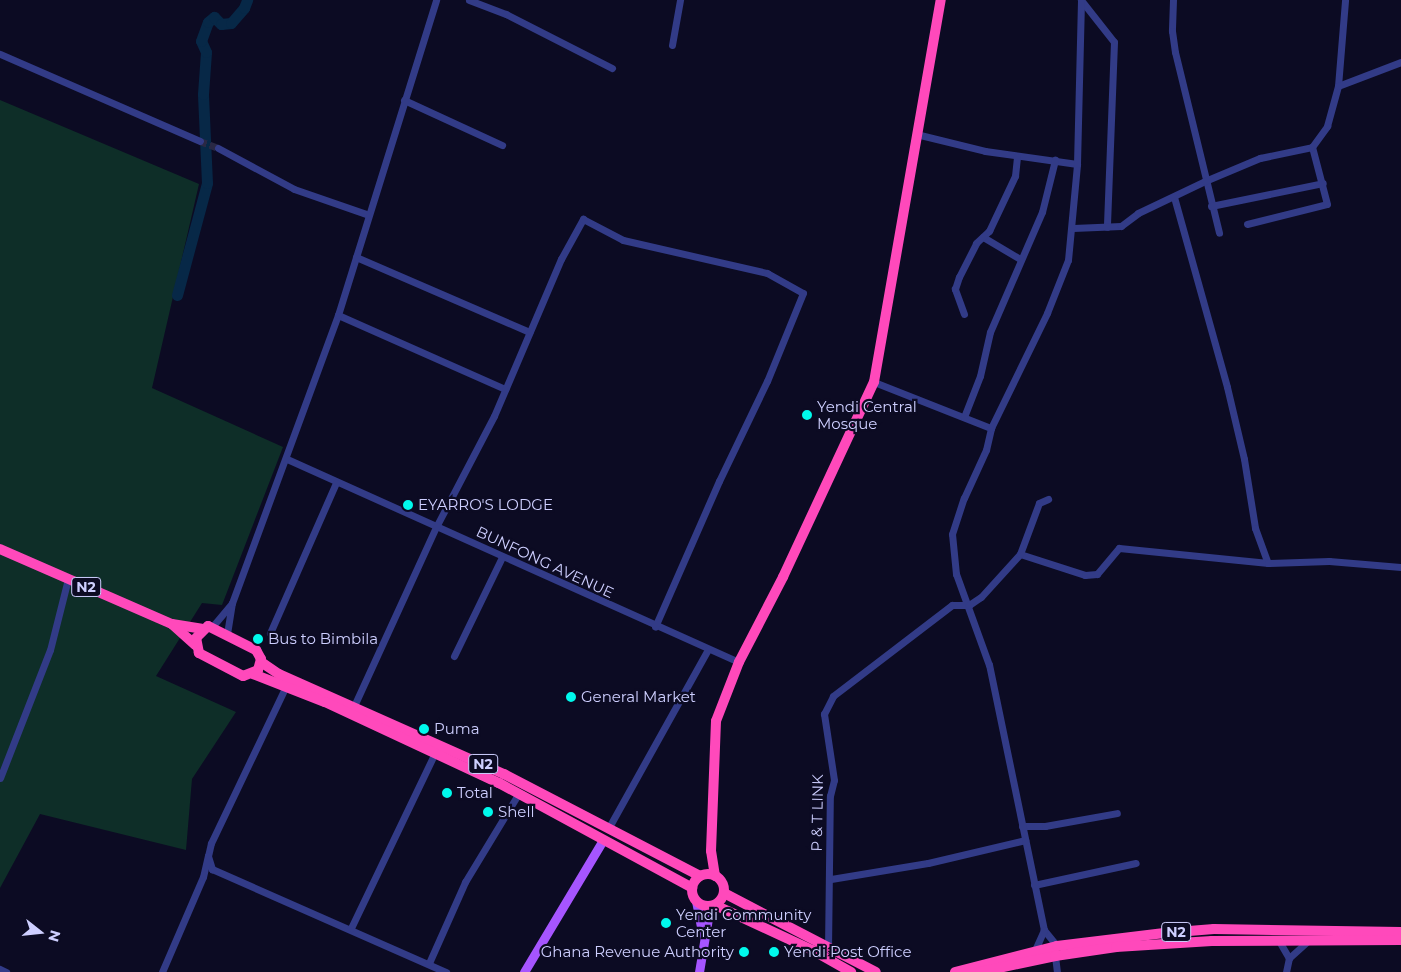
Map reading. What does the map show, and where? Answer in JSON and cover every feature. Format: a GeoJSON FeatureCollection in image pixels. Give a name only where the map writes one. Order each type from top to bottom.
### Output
{"type":"FeatureCollection","features":[{"type":"Feature","properties":{"kind":"highway"},"geometry":{"type":"LineString","coordinates":[[850,972],[812,950],[712,906],[696,901],[692,888],[707,876],[711,851],[716,721],[738,662],[783,577],[874,382],[885,335],[916,134],[941,0]]}},
{"type":"Feature","properties":{"kind":"highway","name":"N2"},"geometry":{"type":"LineString","coordinates":[[0,549],[172,624],[207,628]]}},
{"type":"Feature","properties":{"kind":"highway","name":"N2"},"geometry":{"type":"LineString","coordinates":[[172,624],[195,645]]}},
{"type":"Feature","properties":{"kind":"highway"},"geometry":{"type":"LineString","coordinates":[[207,628],[227,634],[256,650],[261,662],[253,674],[243,676],[199,653],[195,645],[207,628]]}},
{"type":"Feature","properties":{"kind":"highway","name":"N2"},"geometry":{"type":"LineString","coordinates":[[261,662],[279,674],[504,774],[608,829],[707,876]]}},
{"type":"Feature","properties":{"kind":"highway","name":"N2"},"geometry":{"type":"LineString","coordinates":[[253,674],[435,752],[519,793],[692,888]]}},
{"type":"Feature","properties":{"kind":"highway"},"geometry":{"type":"LineString","coordinates":[[707,876],[722,883],[724,893],[828,950],[876,972]]}},
{"type":"Feature","properties":{"kind":"highway"},"geometry":{"type":"LineString","coordinates":[[712,906],[724,893]]}},
{"type":"Feature","properties":{"kind":"highway","name":"N2"},"geometry":{"type":"LineString","coordinates":[[980,972],[1001,970],[1055,949],[1214,930],[1401,932]]}},
{"type":"Feature","properties":{"kind":"highway","name":"N2"},"geometry":{"type":"LineString","coordinates":[[955,972],[1035,950],[1212,941],[1401,940]]}},
{"type":"Feature","properties":{"kind":"main road"},"geometry":{"type":"LineString","coordinates":[[524,972],[603,840]]}},
{"type":"Feature","properties":{"kind":"main road"},"geometry":{"type":"LineString","coordinates":[[696,901],[703,938]]}},
{"type":"Feature","properties":{"kind":"main road"},"geometry":{"type":"LineString","coordinates":[[699,972],[703,938],[712,906]]}},
{"type":"Feature","properties":{"kind":"street"},"geometry":{"type":"LineString","coordinates":[[227,634],[232,603],[288,459],[338,315],[436,0]]}},
{"type":"Feature","properties":{"kind":"street"},"geometry":{"type":"LineString","coordinates":[[469,0],[506,14],[612,68]]}},
{"type":"Feature","properties":{"kind":"street"},"geometry":{"type":"LineString","coordinates":[[672,45],[680,0]]}},
{"type":"Feature","properties":{"kind":"street"},"geometry":{"type":"LineString","coordinates":[[1057,972],[1055,949],[1044,930],[1034,885],[989,665],[969,605],[956,574],[952,534],[964,498],[986,450],[991,428],[1047,313],[1068,260],[1077,164],[1081,0]]}},
{"type":"Feature","properties":{"kind":"street"},"geometry":{"type":"LineString","coordinates":[[1081,0],[1114,42],[1107,227]]}},
{"type":"Feature","properties":{"kind":"street"},"geometry":{"type":"LineString","coordinates":[[1172,0],[1172,31],[1204,180],[1219,233]]}},
{"type":"Feature","properties":{"kind":"street"},"geometry":{"type":"LineString","coordinates":[[1072,228],[1121,226],[1138,213],[1174,197],[1204,180],[1260,158],[1312,147],[1327,126],[1338,86],[1345,0]]}},
{"type":"Feature","properties":{"kind":"street"},"geometry":{"type":"LineString","coordinates":[[0,54],[200,141]]}},
{"type":"Feature","properties":{"kind":"street"},"geometry":{"type":"LineString","coordinates":[[1338,86],[1401,62]]}},
{"type":"Feature","properties":{"kind":"street"},"geometry":{"type":"LineString","coordinates":[[404,100],[502,145]]}},
{"type":"Feature","properties":{"kind":"street"},"geometry":{"type":"LineString","coordinates":[[916,134],[1017,157],[1077,164]]}},
{"type":"Feature","properties":{"kind":"street"},"geometry":{"type":"LineString","coordinates":[[1247,224],[1327,204],[1312,147]]}},
{"type":"Feature","properties":{"kind":"street"},"geometry":{"type":"LineString","coordinates":[[218,148],[294,189],[369,215]]}},
{"type":"Feature","properties":{"kind":"street"},"geometry":{"type":"LineString","coordinates":[[964,314],[955,289],[966,260],[989,231],[1015,176],[1017,157]]}},
{"type":"Feature","properties":{"kind":"street"},"geometry":{"type":"LineString","coordinates":[[964,417],[980,376],[990,332],[1042,212],[1055,160]]}},
{"type":"Feature","properties":{"kind":"street"},"geometry":{"type":"LineString","coordinates":[[1211,206],[1323,183]]}},
{"type":"Feature","properties":{"kind":"street"},"geometry":{"type":"LineString","coordinates":[[1174,197],[1227,387],[1244,459],[1255,528],[1268,563]]}},
{"type":"Feature","properties":{"kind":"street"},"geometry":{"type":"LineString","coordinates":[[354,706],[436,527],[505,389],[529,332],[583,219],[624,240],[767,273],[803,292],[768,381],[719,481],[655,627]]}},
{"type":"Feature","properties":{"kind":"street"},"geometry":{"type":"LineString","coordinates":[[983,237],[1020,259]]}},
{"type":"Feature","properties":{"kind":"street"},"geometry":{"type":"LineString","coordinates":[[356,257],[529,332]]}},
{"type":"Feature","properties":{"kind":"street"},"geometry":{"type":"LineString","coordinates":[[338,315],[505,389]]}},
{"type":"Feature","properties":{"kind":"street"},"geometry":{"type":"LineString","coordinates":[[874,382],[991,428]]}},
{"type":"Feature","properties":{"kind":"street","name":"BUNFONG AVENUE"},"geometry":{"type":"LineString","coordinates":[[288,459],[336,483],[502,556],[655,627],[738,662]]}},
{"type":"Feature","properties":{"kind":"street"},"geometry":{"type":"LineString","coordinates":[[270,633],[336,483]]}},
{"type":"Feature","properties":{"kind":"street"},"geometry":{"type":"LineString","coordinates":[[969,605],[981,597],[1020,554],[1039,503],[1048,499]]}},
{"type":"Feature","properties":{"kind":"street"},"geometry":{"type":"LineString","coordinates":[[1020,554],[1086,575],[1097,574],[1119,548],[1268,563],[1329,561],[1401,567]]}},
{"type":"Feature","properties":{"kind":"street"},"geometry":{"type":"LineString","coordinates":[[454,656],[502,556]]}},
{"type":"Feature","properties":{"kind":"street"},"geometry":{"type":"LineString","coordinates":[[0,778],[50,650],[68,579]]}},
{"type":"Feature","properties":{"kind":"street"},"geometry":{"type":"LineString","coordinates":[[207,628],[232,603]]}},
{"type":"Feature","properties":{"kind":"street","name":"P & T LINK"},"geometry":{"type":"LineString","coordinates":[[828,950],[831,879],[830,796],[834,780],[824,714],[832,696],[952,605],[969,605]]}},
{"type":"Feature","properties":{"kind":"street"},"geometry":{"type":"LineString","coordinates":[[608,829],[708,649]]}},
{"type":"Feature","properties":{"kind":"street"},"geometry":{"type":"LineString","coordinates":[[162,972],[202,877],[208,856],[285,688]]}},
{"type":"Feature","properties":{"kind":"street"},"geometry":{"type":"LineString","coordinates":[[352,928],[435,752]]}},
{"type":"Feature","properties":{"kind":"street"},"geometry":{"type":"LineString","coordinates":[[429,963],[465,882],[519,793]]}},
{"type":"Feature","properties":{"kind":"street"},"geometry":{"type":"LineString","coordinates":[[1022,826],[1045,826],[1117,813]]}},
{"type":"Feature","properties":{"kind":"street"},"geometry":{"type":"LineString","coordinates":[[831,879],[928,863],[1025,840]]}},
{"type":"Feature","properties":{"kind":"street"},"geometry":{"type":"LineString","coordinates":[[208,856],[212,869],[352,928],[446,972]]}},
{"type":"Feature","properties":{"kind":"street"},"geometry":{"type":"LineString","coordinates":[[1034,885],[1136,863]]}},
{"type":"Feature","properties":{"kind":"street"},"geometry":{"type":"LineString","coordinates":[[1035,950],[1044,930]]}},
{"type":"Feature","properties":{"kind":"street"},"geometry":{"type":"LineString","coordinates":[[1279,941],[1290,958]]}},
{"type":"Feature","properties":{"kind":"street"},"geometry":{"type":"LineString","coordinates":[[1286,972],[1290,958],[1308,941]]}},
{"type":"Feature","properties":{"kind":"street"},"geometry":{"type":"LineString","coordinates":[[0,969],[6,972]]}},
{"type":"Feature","properties":{"kind":"green space"},"geometry":{"type":"Polygon","coordinates":[[[0,100],[199,184],[152,388],[283,447],[222,605],[202,603],[156,676],[236,712],[192,779],[186,850],[40,814],[0,888],[0,100]]]}},
{"type":"Feature","properties":{"kind":"waterway"},"geometry":{"type":"LineString","coordinates":[[177,295],[207,183],[203,94],[206,52],[201,41],[208,22],[214,17],[221,24],[231,23],[244,8],[247,0]]}},
{"type":"Feature","properties":{"kind":"tunnel"},"geometry":{"type":"LineString","coordinates":[[200,141],[218,148]]}},
{"type":"Feature","properties":{"kind":"place","name":"Yendi Central Mosque"},"geometry":{"type":"Point","coordinates":[807,415]}},
{"type":"Feature","properties":{"kind":"place","name":"EYARRO'S LODGE"},"geometry":{"type":"Point","coordinates":[408,505]}},
{"type":"Feature","properties":{"kind":"place","name":"Bus to Bimbila"},"geometry":{"type":"Point","coordinates":[258,639]}},
{"type":"Feature","properties":{"kind":"place","name":"General Market"},"geometry":{"type":"Point","coordinates":[571,697]}},
{"type":"Feature","properties":{"kind":"place","name":"Puma"},"geometry":{"type":"Point","coordinates":[424,729]}},
{"type":"Feature","properties":{"kind":"place","name":"Total"},"geometry":{"type":"Point","coordinates":[447,793]}},
{"type":"Feature","properties":{"kind":"place","name":"Shell"},"geometry":{"type":"Point","coordinates":[488,812]}},
{"type":"Feature","properties":{"kind":"place","name":"Yendi Community Center"},"geometry":{"type":"Point","coordinates":[666,923]}},
{"type":"Feature","properties":{"kind":"place","name":"Ghana Revenue Authority"},"geometry":{"type":"Point","coordinates":[744,952]}},
{"type":"Feature","properties":{"kind":"place","name":"Yendi Post Office"},"geometry":{"type":"Point","coordinates":[774,952]}}]}
